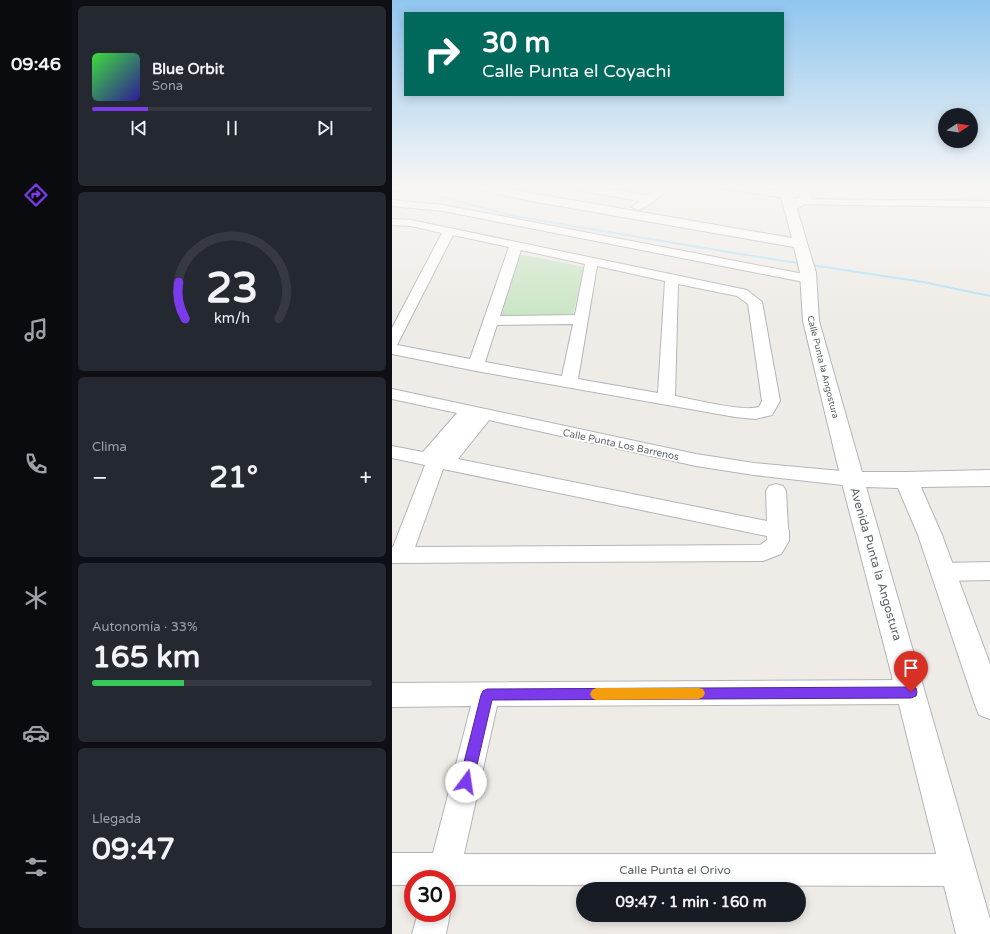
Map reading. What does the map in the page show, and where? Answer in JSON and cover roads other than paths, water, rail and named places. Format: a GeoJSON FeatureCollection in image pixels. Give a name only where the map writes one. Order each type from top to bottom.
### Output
{"type":"FeatureCollection","features":[{"type":"Feature","properties":{"kind":"street"},"geometry":{"type":"LineString","coordinates":[[392,349],[476,366],[735,412],[756,414],[766,411],[771,402],[755,302],[742,293],[438,229]]}},
{"type":"Feature","properties":{"kind":"street"},"geometry":{"type":"LineString","coordinates":[[547,229],[808,276]]}},
{"type":"Feature","properties":{"kind":"street"},"geometry":{"type":"LineString","coordinates":[[703,229],[802,248]]}},
{"type":"Feature","properties":{"kind":"street","name":"Calle Punta la Angostura"},"geometry":{"type":"LineString","coordinates":[[799,229],[808,276],[811,321],[852,479]]}},
{"type":"Feature","properties":{"kind":"street"},"geometry":{"type":"LineString","coordinates":[[392,342],[449,231]]}},
{"type":"Feature","properties":{"kind":"street"},"geometry":{"type":"LineString","coordinates":[[559,254],[579,235]]}},
{"type":"Feature","properties":{"kind":"street"},"geometry":{"type":"LineString","coordinates":[[476,366],[516,245]]}},
{"type":"Feature","properties":{"kind":"street"},"geometry":{"type":"LineString","coordinates":[[569,383],[592,261]]}},
{"type":"Feature","properties":{"kind":"street"},"geometry":{"type":"LineString","coordinates":[[666,400],[672,278]]}},
{"type":"Feature","properties":{"kind":"street"},"geometry":{"type":"LineString","coordinates":[[491,321],[580,319]]}},
{"type":"Feature","properties":{"kind":"street","name":"Calle Punta Los Barrenos"},"geometry":{"type":"LineString","coordinates":[[392,394],[696,460],[754,469],[852,479]]}},
{"type":"Feature","properties":{"kind":"street"},"geometry":{"type":"LineString","coordinates":[[477,413],[436,461],[396,555],[763,553],[773,548],[778,541],[779,531],[776,491]]}},
{"type":"Feature","properties":{"kind":"street"},"geometry":{"type":"LineString","coordinates":[[392,452],[779,531]]}},
{"type":"Feature","properties":{"kind":"street"},"geometry":{"type":"LineString","coordinates":[[988,694],[930,536],[906,480],[990,478]]}},
{"type":"Feature","properties":{"kind":"street","name":"Avenida Punta la Angostura"},"geometry":{"type":"LineString","coordinates":[[906,480],[852,479],[911,692],[975,934]]}},
{"type":"Feature","properties":{"kind":"street"},"geometry":{"type":"LineString","coordinates":[[942,572],[990,571]]}},
{"type":"Feature","properties":{"kind":"street"},"geometry":{"type":"LineString","coordinates":[[392,695],[911,692]]}},
{"type":"Feature","properties":{"kind":"street"},"geometry":{"type":"LineString","coordinates":[[445,870],[487,695]]}},
{"type":"Feature","properties":{"kind":"street","name":"Calle Punta el Orivo"},"geometry":{"type":"LineString","coordinates":[[392,869],[404,870]]}},
{"type":"Feature","properties":{"kind":"street","name":"Calle Punta el Orivo"},"geometry":{"type":"LineString","coordinates":[[456,874],[957,870]]}},
{"type":"Feature","properties":{"kind":"street"},"geometry":{"type":"LineString","coordinates":[[429,934],[432,922]]}},
{"type":"Feature","properties":{"kind":"waterway"},"geometry":{"type":"LineString","coordinates":[[588,229],[746,255],[923,282],[990,296]]}}]}
